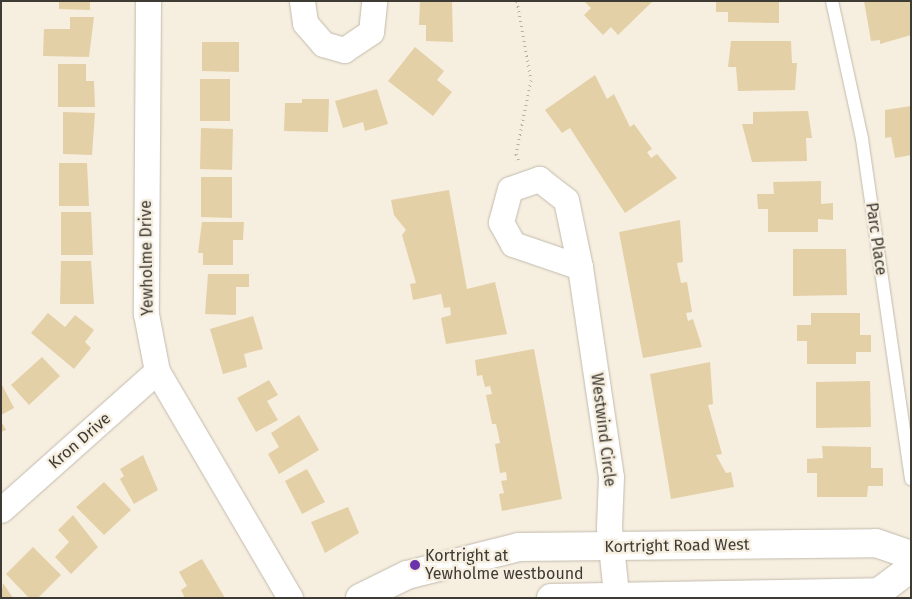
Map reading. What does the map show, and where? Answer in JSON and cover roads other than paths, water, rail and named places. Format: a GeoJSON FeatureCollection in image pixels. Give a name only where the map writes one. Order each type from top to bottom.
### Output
{"type":"FeatureCollection","features":[{"type":"Feature","properties":{"kind":"street","name":"Yewholme Drive"},"geometry":{"type":"LineString","coordinates":[[148,1],[146,314],[157,371],[290,598]]}},
{"type":"Feature","properties":{"kind":"street"},"geometry":{"type":"LineString","coordinates":[[302,1],[305,22],[311,30],[323,44],[344,50],[371,32],[374,1]]}},
{"type":"Feature","properties":{"kind":"street","name":"Westwind Circle"},"geometry":{"type":"LineString","coordinates":[[580,267],[513,244],[501,222],[510,189],[539,179],[566,200],[580,267],[611,477],[610,547],[616,594]]}},
{"type":"Feature","properties":{"kind":"street","name":"Kron Drive"},"geometry":{"type":"LineString","coordinates":[[1,510],[157,371]]}},
{"type":"Feature","properties":{"kind":"street","name":"Kortright Road West"},"geometry":{"type":"LineString","coordinates":[[360,598],[407,575],[519,547],[876,543],[911,556]]}},
{"type":"Feature","properties":{"kind":"street"},"geometry":{"type":"LineString","coordinates":[[551,598],[616,594],[812,595],[879,592],[911,568]]}},
{"type":"Feature","properties":{"kind":"lane","name":"Parc Place"},"geometry":{"type":"LineString","coordinates":[[832,1],[862,139],[911,479]]}},
{"type":"Feature","properties":{"kind":"place","name":"Kortright at Yewholme westbound"},"geometry":{"type":"Point","coordinates":[415,565]}}]}
